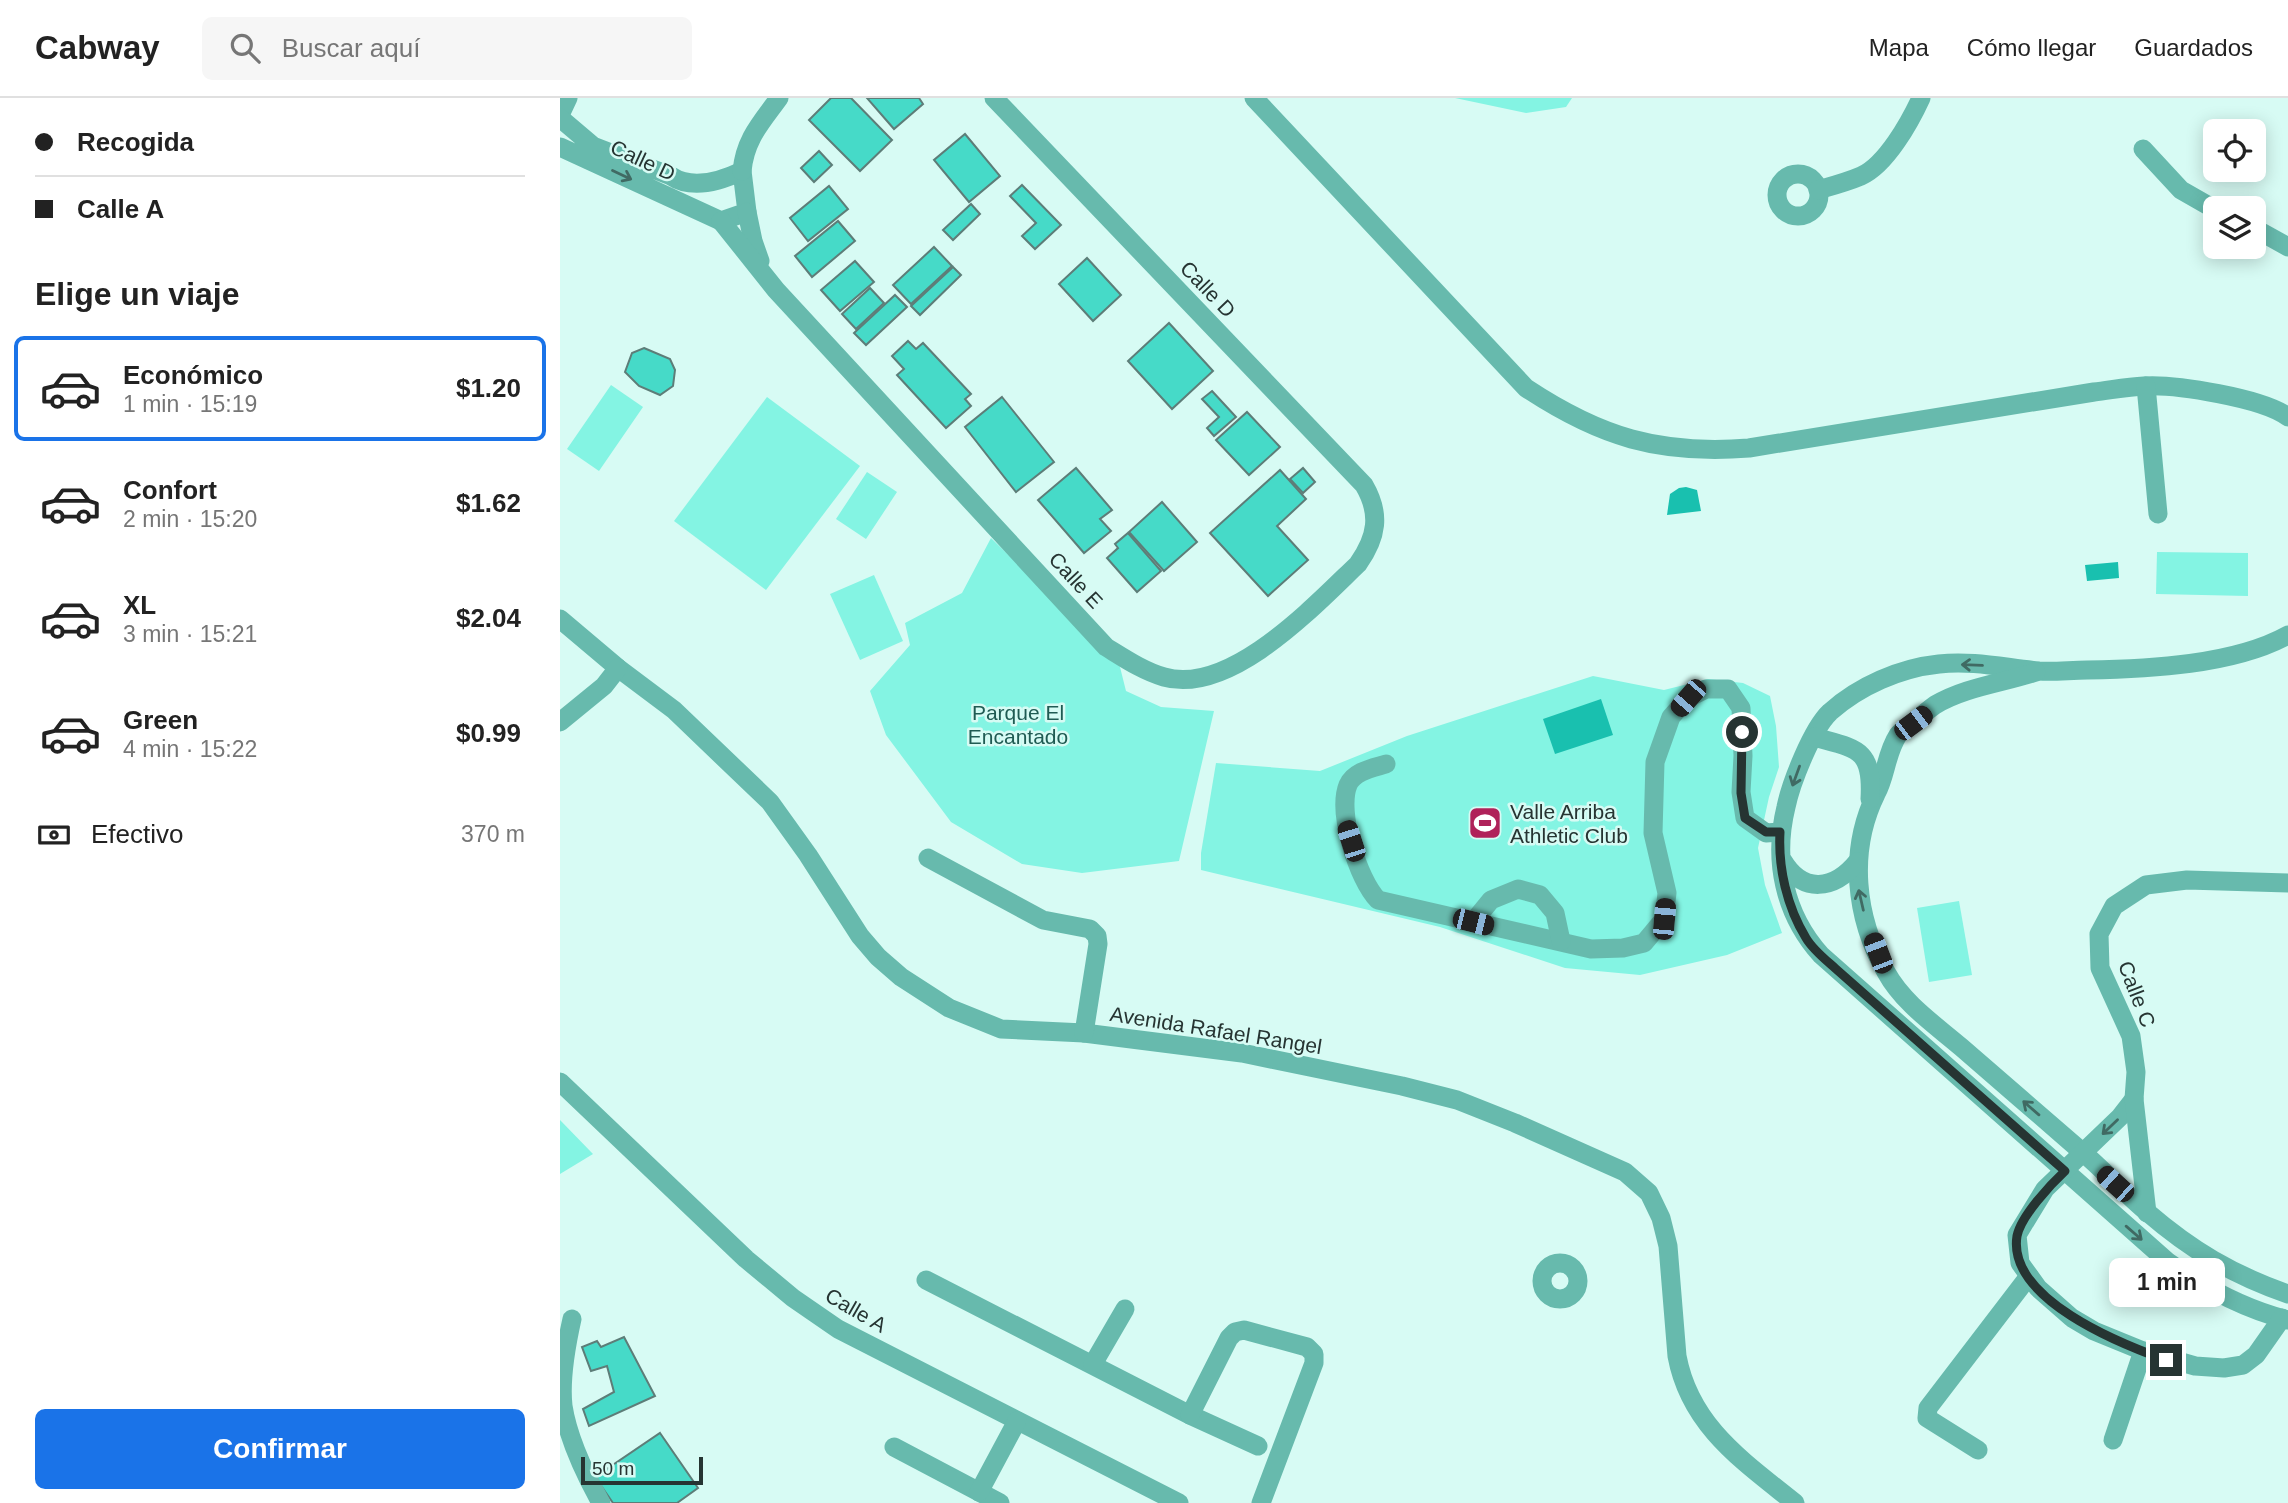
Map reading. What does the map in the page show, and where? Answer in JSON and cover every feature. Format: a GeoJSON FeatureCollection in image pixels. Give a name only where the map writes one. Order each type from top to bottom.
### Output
{"type":"FeatureCollection","features":[{"type":"Feature","properties":{"kind":"street"},"geometry":{"type":"LineString","coordinates":[[560,117],[568,98]]}},
{"type":"Feature","properties":{"kind":"street"},"geometry":{"type":"LineString","coordinates":[[721,221],[747,212],[742,171],[744,151],[756,129],[779,98]]}},
{"type":"Feature","properties":{"kind":"street","name":"Calle D"},"geometry":{"type":"LineString","coordinates":[[994,98],[1364,485],[1374,501],[1375,519]]}},
{"type":"Feature","properties":{"kind":"street"},"geometry":{"type":"LineString","coordinates":[[1254,98],[1526,388],[1577,419],[1609,433],[1684,450],[1749,448],[2017,404],[2146,386],[2192,390],[2246,400],[2288,417]]}},
{"type":"Feature","properties":{"kind":"street"},"geometry":{"type":"LineString","coordinates":[[1818,191],[1862,176],[1877,166],[1911,119],[1921,98]]}},
{"type":"Feature","properties":{"kind":"street","name":"Calle D"},"geometry":{"type":"LineString","coordinates":[[560,117],[593,146],[678,181],[701,183],[742,171]]}},
{"type":"Feature","properties":{"kind":"street","name":"Calle D"},"geometry":{"type":"LineString","coordinates":[[560,147],[721,221]]}},
{"type":"Feature","properties":{"kind":"street"},"geometry":{"type":"LineString","coordinates":[[2143,149],[2182,190],[2203,202]]}},
{"type":"Feature","properties":{"kind":"street","name":"Calle E"},"geometry":{"type":"LineString","coordinates":[[747,212],[759,261],[776,290]]}},
{"type":"Feature","properties":{"kind":"street","name":"Calle E"},"geometry":{"type":"LineString","coordinates":[[721,221],[776,290],[1106,647],[1132,663],[1166,678],[1186,679],[1206,677],[1254,654],[1275,639],[1358,564],[1370,543],[1375,519]]}},
{"type":"Feature","properties":{"kind":"street"},"geometry":{"type":"LineString","coordinates":[[2266,235],[2288,247]]}},
{"type":"Feature","properties":{"kind":"street"},"geometry":{"type":"LineString","coordinates":[[2146,386],[2158,514]]}},
{"type":"Feature","properties":{"kind":"street","name":"Avenida Rafael Rangel"},"geometry":{"type":"LineString","coordinates":[[560,620],[674,710],[770,802],[860,936],[878,957],[901,977],[948,1008],[1001,1030],[1084,1033],[1242,1053],[1402,1086],[1457,1100],[1516,1123],[1625,1172],[1649,1194],[1661,1218],[1668,1246],[1677,1356],[1680,1374],[1692,1404],[1707,1426],[1730,1450],[1795,1503]]}},
{"type":"Feature","properties":{"kind":"street"},"geometry":{"type":"LineString","coordinates":[[2134,1099],[2120,1117],[2065,1171],[2045,1189],[2017,1235],[2020,1263],[2038,1288],[2072,1318],[2094,1331],[2143,1352],[2195,1366],[2224,1368],[2243,1365],[2256,1355],[2285,1319],[2242,1305],[2202,1286],[2133,1233],[2065,1171],[1821,955],[1807,940],[1797,922],[1783,880],[1780,832],[1788,799],[1804,753],[1828,713],[1867,687],[1906,668],[1942,663],[2014,666],[2040,671],[2138,669],[2250,652],[2288,635]]}},
{"type":"Feature","properties":{"kind":"street"},"geometry":{"type":"LineString","coordinates":[[560,722],[604,686],[618,668]]}},
{"type":"Feature","properties":{"kind":"street"},"geometry":{"type":"LineString","coordinates":[[2040,671],[2004,683],[1985,686],[1936,705],[1899,733],[1889,753],[1882,783],[1870,807],[1860,841],[1857,862],[1858,889],[1869,932],[1886,972],[1912,1005],[2083,1152],[2147,1213],[2218,1265],[2288,1294]]}},
{"type":"Feature","properties":{"kind":"street"},"geometry":{"type":"LineString","coordinates":[[1386,764],[1357,774],[1348,784],[1345,801],[1345,822],[1364,879],[1378,900],[1591,949],[1623,948],[1644,943],[1664,919],[1667,893],[1653,833],[1655,762],[1671,717],[1688,698],[1706,689],[1728,689],[1741,708],[1741,793],[1745,818],[1766,832],[1780,832]]}},
{"type":"Feature","properties":{"kind":"street"},"geometry":{"type":"LineString","coordinates":[[1814,737],[1852,748],[1868,760],[1870,807]]}},
{"type":"Feature","properties":{"kind":"street"},"geometry":{"type":"LineString","coordinates":[[1780,857],[1801,882],[1820,884],[1832,883],[1843,877],[1857,862]]}},
{"type":"Feature","properties":{"kind":"street"},"geometry":{"type":"LineString","coordinates":[[929,858],[1043,920],[1090,929],[1097,936],[1084,1033]]}},
{"type":"Feature","properties":{"kind":"street","name":"Calle C"},"geometry":{"type":"LineString","coordinates":[[2147,1213],[2134,1099],[2136,1072],[2131,1036],[2099,968],[2099,934],[2114,906],[2146,885],[2187,880],[2288,883]]}},
{"type":"Feature","properties":{"kind":"street"},"geometry":{"type":"LineString","coordinates":[[1473,922],[1491,900],[1518,888],[1540,895],[1555,913],[1561,941]]}},
{"type":"Feature","properties":{"kind":"street","name":"Calle A"},"geometry":{"type":"LineString","coordinates":[[560,1082],[720,1236],[793,1298],[838,1329],[1180,1503]]}},
{"type":"Feature","properties":{"kind":"street"},"geometry":{"type":"LineString","coordinates":[[1978,1450],[1927,1418],[1928,1408],[2029,1276]]}},
{"type":"Feature","properties":{"kind":"street"},"geometry":{"type":"LineString","coordinates":[[926,1280],[1190,1415],[1258,1446]]}},
{"type":"Feature","properties":{"kind":"street"},"geometry":{"type":"LineString","coordinates":[[1093,1364],[1125,1309]]}},
{"type":"Feature","properties":{"kind":"street"},"geometry":{"type":"LineString","coordinates":[[572,1319],[562,1384],[562,1405],[588,1480],[601,1503]]}},
{"type":"Feature","properties":{"kind":"street"},"geometry":{"type":"LineString","coordinates":[[1190,1415],[1229,1338],[1235,1332],[1244,1330],[1307,1347],[1314,1354],[1314,1363],[1261,1503]]}},
{"type":"Feature","properties":{"kind":"street"},"geometry":{"type":"LineString","coordinates":[[2113,1440],[2143,1352]]}},
{"type":"Feature","properties":{"kind":"street"},"geometry":{"type":"LineString","coordinates":[[979,1492],[1017,1421]]}},
{"type":"Feature","properties":{"kind":"street"},"geometry":{"type":"LineString","coordinates":[[894,1447],[1000,1503]]}},
{"type":"Feature","properties":{"kind":"green space"},"geometry":{"type":"Polygon","coordinates":[[[1455,98],[1572,98],[1566,107],[1526,113],[1455,98]]]}},
{"type":"Feature","properties":{"kind":"green space"},"geometry":{"type":"Polygon","coordinates":[[[611,385],[643,407],[599,471],[567,449],[611,385]]]}},
{"type":"Feature","properties":{"kind":"green space"},"geometry":{"type":"Polygon","coordinates":[[[767,397],[860,466],[766,590],[674,521],[767,397]]]}},
{"type":"Feature","properties":{"kind":"green space"},"geometry":{"type":"Polygon","coordinates":[[[867,472],[897,492],[866,539],[836,519],[867,472]]]}},
{"type":"Feature","properties":{"kind":"green space","name":"Parque El Encantado"},"geometry":{"type":"Polygon","coordinates":[[[991,538],[1119,663],[1126,691],[1161,707],[1214,711],[1179,861],[1082,873],[1022,864],[951,822],[886,735],[870,691],[910,645],[905,623],[962,593],[991,538]]]}},
{"type":"Feature","properties":{"kind":"green space"},"geometry":{"type":"Polygon","coordinates":[[[2157,552],[2248,553],[2248,596],[2156,594],[2157,552]]]}},
{"type":"Feature","properties":{"kind":"green space"},"geometry":{"type":"Polygon","coordinates":[[[874,575],[903,641],[860,660],[830,594],[874,575]]]}},
{"type":"Feature","properties":{"kind":"green space","name":"Valle Arriba Athletic Club"},"geometry":{"type":"Polygon","coordinates":[[[1593,676],[1664,690],[1708,679],[1743,683],[1770,696],[1776,726],[1779,767],[1769,797],[1758,848],[1765,885],[1782,933],[1727,955],[1640,975],[1565,968],[1440,927],[1201,870],[1201,853],[1216,763],[1320,771],[1407,736],[1593,676]]]}},
{"type":"Feature","properties":{"kind":"green space"},"geometry":{"type":"Polygon","coordinates":[[[1959,901],[1972,975],[1929,982],[1917,908],[1959,901]]]}},
{"type":"Feature","properties":{"kind":"green space"},"geometry":{"type":"Polygon","coordinates":[[[560,1120],[593,1154],[560,1174],[560,1120]]]}},
{"type":"Feature","properties":{"kind":"shaded area"},"geometry":{"type":"Polygon","coordinates":[[[1686,487],[1697,490],[1701,511],[1667,515],[1670,494],[1686,487]]]}},
{"type":"Feature","properties":{"kind":"shaded area"},"geometry":{"type":"Polygon","coordinates":[[[2118,562],[2119,578],[2087,581],[2085,565],[2118,562]]]}},
{"type":"Feature","properties":{"kind":"shaded area"},"geometry":{"type":"Polygon","coordinates":[[[1601,699],[1613,735],[1555,754],[1543,719],[1601,699]]]}},
{"type":"Feature","properties":{"kind":"building"},"geometry":{"type":"Polygon","coordinates":[[[831,98],[851,98],[892,140],[860,171],[809,120],[831,98]]]}},
{"type":"Feature","properties":{"kind":"building"},"geometry":{"type":"Polygon","coordinates":[[[867,98],[919,98],[923,104],[894,129],[867,98]]]}},
{"type":"Feature","properties":{"kind":"building"},"geometry":{"type":"Polygon","coordinates":[[[965,134],[1000,176],[969,202],[934,160],[965,134]]]}},
{"type":"Feature","properties":{"kind":"building"},"geometry":{"type":"Polygon","coordinates":[[[819,151],[832,165],[814,182],[801,168],[819,151]]]}},
{"type":"Feature","properties":{"kind":"building"},"geometry":{"type":"Polygon","coordinates":[[[1022,185],[1061,225],[1035,249],[1022,236],[1036,223],[1010,196],[1022,185]]]}},
{"type":"Feature","properties":{"kind":"building"},"geometry":{"type":"Polygon","coordinates":[[[829,186],[848,209],[808,241],[790,218],[829,186]]]}},
{"type":"Feature","properties":{"kind":"building"},"geometry":{"type":"Polygon","coordinates":[[[971,204],[980,214],[953,240],[943,230],[971,204]]]}},
{"type":"Feature","properties":{"kind":"building"},"geometry":{"type":"Polygon","coordinates":[[[838,221],[855,241],[812,277],[795,256],[838,221]]]}},
{"type":"Feature","properties":{"kind":"building"},"geometry":{"type":"Polygon","coordinates":[[[934,247],[952,266],[911,304],[893,285],[934,247]]]}},
{"type":"Feature","properties":{"kind":"building"},"geometry":{"type":"Polygon","coordinates":[[[1087,258],[1121,295],[1093,321],[1059,284],[1087,258]]]}},
{"type":"Feature","properties":{"kind":"building"},"geometry":{"type":"Polygon","coordinates":[[[855,261],[874,282],[840,311],[821,290],[855,261]]]}},
{"type":"Feature","properties":{"kind":"building"},"geometry":{"type":"Polygon","coordinates":[[[953,267],[961,275],[920,315],[911,306],[953,267]]]}},
{"type":"Feature","properties":{"kind":"building"},"geometry":{"type":"Polygon","coordinates":[[[870,288],[884,303],[856,329],[842,314],[870,288]]]}},
{"type":"Feature","properties":{"kind":"building"},"geometry":{"type":"Polygon","coordinates":[[[895,295],[907,307],[866,345],[854,333],[895,295]]]}},
{"type":"Feature","properties":{"kind":"building"},"geometry":{"type":"Polygon","coordinates":[[[1169,323],[1213,371],[1172,409],[1128,361],[1169,323]]]}},
{"type":"Feature","properties":{"kind":"building"},"geometry":{"type":"Polygon","coordinates":[[[908,341],[916,349],[923,343],[971,394],[965,399],[971,406],[946,428],[897,375],[904,369],[892,356],[908,341]]]}},
{"type":"Feature","properties":{"kind":"building"},"geometry":{"type":"Polygon","coordinates":[[[644,348],[670,359],[675,370],[673,386],[660,395],[639,386],[625,372],[632,353],[644,348]]]}},
{"type":"Feature","properties":{"kind":"building"},"geometry":{"type":"Polygon","coordinates":[[[1212,391],[1236,417],[1214,436],[1207,428],[1219,417],[1202,399],[1212,391]]]}},
{"type":"Feature","properties":{"kind":"building"},"geometry":{"type":"Polygon","coordinates":[[[1002,397],[1054,462],[1016,492],[965,427],[1002,397]]]}},
{"type":"Feature","properties":{"kind":"building"},"geometry":{"type":"Polygon","coordinates":[[[1247,412],[1280,447],[1249,475],[1216,440],[1247,412]]]}},
{"type":"Feature","properties":{"kind":"building"},"geometry":{"type":"Polygon","coordinates":[[[1076,468],[1112,510],[1100,519],[1111,531],[1084,553],[1038,500],[1076,468]]]}},
{"type":"Feature","properties":{"kind":"building"},"geometry":{"type":"Polygon","coordinates":[[[1303,468],[1315,482],[1303,493],[1290,479],[1303,468]]]}},
{"type":"Feature","properties":{"kind":"building"},"geometry":{"type":"Polygon","coordinates":[[[1280,470],[1306,499],[1277,526],[1308,560],[1268,596],[1210,533],[1280,470]]]}},
{"type":"Feature","properties":{"kind":"building"},"geometry":{"type":"Polygon","coordinates":[[[1162,502],[1197,542],[1164,571],[1129,532],[1162,502]]]}},
{"type":"Feature","properties":{"kind":"building"},"geometry":{"type":"Polygon","coordinates":[[[1128,533],[1161,571],[1137,592],[1107,558],[1118,548],[1115,544],[1128,533]]]}},
{"type":"Feature","properties":{"kind":"building"},"geometry":{"type":"Polygon","coordinates":[[[624,1337],[655,1396],[589,1426],[583,1409],[614,1392],[607,1366],[591,1371],[582,1347],[597,1341],[601,1347],[624,1337]]]}},
{"type":"Feature","properties":{"kind":"building"},"geometry":{"type":"Polygon","coordinates":[[[660,1433],[698,1488],[677,1503],[613,1503],[595,1477],[660,1433]]]}},
{"type":"Feature","properties":{"kind":"place","name":"Valle Arriba Athletic Club"},"geometry":{"type":"Point","coordinates":[1485,823]}},
{"type":"Feature","properties":{"kind":"route"},"geometry":{"type":"LineString","coordinates":[[1742,732],[1741,793],[1745,818],[1766,832],[1780,832],[1783,880],[1797,922],[1807,940],[1836,969],[2065,1171],[2045,1189],[2017,1235],[2020,1263],[2038,1288],[2072,1318],[2094,1331],[2166,1360]]}}]}
